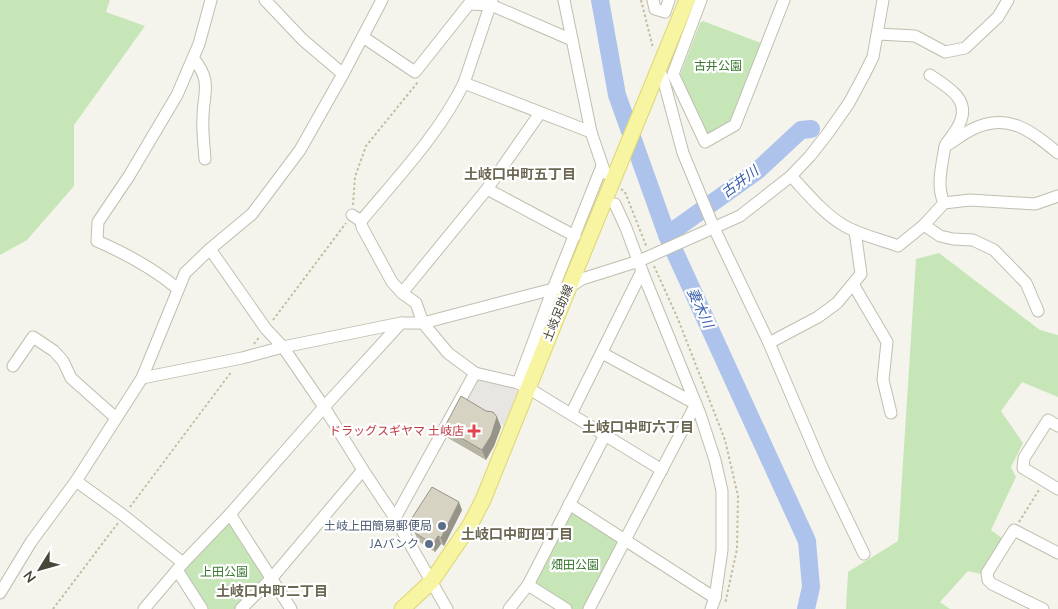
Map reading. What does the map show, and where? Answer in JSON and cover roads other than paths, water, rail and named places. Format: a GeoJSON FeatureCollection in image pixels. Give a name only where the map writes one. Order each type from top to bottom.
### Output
{"type":"FeatureCollection","features":[{"type":"Feature","properties":{"kind":"main road","name":"土岐足助線"},"geometry":{"type":"LineString","coordinates":[[402,609],[431,582],[470,525],[483,500],[523,385],[607,172],[657,73],[687,0]]}},
{"type":"Feature","properties":{"kind":"street"},"geometry":{"type":"LineString","coordinates":[[178,290],[160,274],[131,256],[97,241],[98,222],[159,127],[177,95],[199,44],[211,0]]}},
{"type":"Feature","properties":{"kind":"street"},"geometry":{"type":"LineString","coordinates":[[265,0],[303,40],[343,74]]}},
{"type":"Feature","properties":{"kind":"street"},"geometry":{"type":"LineString","coordinates":[[0,593],[31,542],[76,481],[142,378],[185,273],[252,214],[300,150],[382,0]]}},
{"type":"Feature","properties":{"kind":"street"},"geometry":{"type":"LineString","coordinates":[[560,288],[575,236],[607,172],[590,132],[564,0]]}},
{"type":"Feature","properties":{"kind":"street"},"geometry":{"type":"LineString","coordinates":[[653,0],[655,9],[665,12],[669,0]]}},
{"type":"Feature","properties":{"kind":"street"},"geometry":{"type":"LineString","coordinates":[[701,0],[673,74],[705,142],[736,125],[784,0]]}},
{"type":"Feature","properties":{"kind":"street"},"geometry":{"type":"LineString","coordinates":[[142,378],[242,358],[283,347],[401,324],[423,322],[560,288],[582,279],[644,263],[740,216],[791,176],[810,156],[849,103],[873,57],[883,0]]}},
{"type":"Feature","properties":{"kind":"street"},"geometry":{"type":"LineString","coordinates":[[878,34],[915,36],[945,52],[965,48],[998,17],[1008,0]]}},
{"type":"Feature","properties":{"kind":"street"},"geometry":{"type":"LineString","coordinates":[[363,37],[415,72],[469,4],[492,3],[572,40]]}},
{"type":"Feature","properties":{"kind":"street"},"geometry":{"type":"LineString","coordinates":[[492,3],[456,101],[420,151],[356,218],[392,282],[402,293],[416,302],[423,322],[448,353],[475,373],[523,385],[662,470]]}},
{"type":"Feature","properties":{"kind":"street"},"geometry":{"type":"LineString","coordinates":[[192,58],[201,68],[207,86],[202,117],[205,159]]}},
{"type":"Feature","properties":{"kind":"street"},"geometry":{"type":"LineString","coordinates":[[657,73],[663,78],[683,153],[711,230],[769,343],[822,467],[864,554]]}},
{"type":"Feature","properties":{"kind":"street"},"geometry":{"type":"LineString","coordinates":[[930,75],[952,90],[960,99],[963,108],[961,121],[945,146],[940,177],[944,203]]}},
{"type":"Feature","properties":{"kind":"street"},"geometry":{"type":"LineString","coordinates":[[464,83],[590,132]]}},
{"type":"Feature","properties":{"kind":"street"},"geometry":{"type":"LineString","coordinates":[[402,293],[487,189],[540,113]]}},
{"type":"Feature","properties":{"kind":"street"},"geometry":{"type":"LineString","coordinates":[[945,146],[971,130],[988,123],[1006,123],[1021,126],[1034,133],[1058,153]]}},
{"type":"Feature","properties":{"kind":"street"},"geometry":{"type":"LineString","coordinates":[[791,176],[814,201],[842,224],[855,231],[898,246],[924,225],[944,203],[970,200],[1035,204],[1058,196]]}},
{"type":"Feature","properties":{"kind":"street"},"geometry":{"type":"LineString","coordinates":[[487,189],[575,236]]}},
{"type":"Feature","properties":{"kind":"street"},"geometry":{"type":"LineString","coordinates":[[570,504],[713,604],[722,550],[722,491],[715,460],[644,263],[615,204]]}},
{"type":"Feature","properties":{"kind":"street"},"geometry":{"type":"LineString","coordinates":[[924,225],[940,236],[973,240],[994,250],[1026,283],[1038,311]]}},
{"type":"Feature","properties":{"kind":"street"},"geometry":{"type":"LineString","coordinates":[[769,343],[818,318],[838,303],[861,274],[855,231]]}},
{"type":"Feature","properties":{"kind":"street"},"geometry":{"type":"LineString","coordinates":[[210,249],[266,329],[283,347],[324,407],[395,518],[447,609]]}},
{"type":"Feature","properties":{"kind":"street"},"geometry":{"type":"LineString","coordinates":[[570,414],[602,353],[644,263]]}},
{"type":"Feature","properties":{"kind":"street"},"geometry":{"type":"LineString","coordinates":[[853,284],[888,342],[883,380],[891,413]]}},
{"type":"Feature","properties":{"kind":"street"},"geometry":{"type":"LineString","coordinates":[[144,609],[324,407],[401,324]]}},
{"type":"Feature","properties":{"kind":"street"},"geometry":{"type":"LineString","coordinates":[[13,366],[33,338],[54,351],[63,361],[71,378],[116,418]]}},
{"type":"Feature","properties":{"kind":"street"},"geometry":{"type":"LineString","coordinates":[[602,353],[696,404]]}},
{"type":"Feature","properties":{"kind":"street"},"geometry":{"type":"LineString","coordinates":[[395,518],[475,373]]}},
{"type":"Feature","properties":{"kind":"street"},"geometry":{"type":"LineString","coordinates":[[589,609],[696,404]]}},
{"type":"Feature","properties":{"kind":"street"},"geometry":{"type":"LineString","coordinates":[[1058,426],[1048,420],[1024,458],[1023,468],[1058,489]]}},
{"type":"Feature","properties":{"kind":"street"},"geometry":{"type":"LineString","coordinates":[[509,609],[528,585],[605,435]]}},
{"type":"Feature","properties":{"kind":"street"},"geometry":{"type":"LineString","coordinates":[[241,609],[271,579],[363,470]]}},
{"type":"Feature","properties":{"kind":"street"},"geometry":{"type":"LineString","coordinates":[[76,481],[124,515],[180,567],[202,609]]}},
{"type":"Feature","properties":{"kind":"street"},"geometry":{"type":"LineString","coordinates":[[230,514],[291,609]]}},
{"type":"Feature","properties":{"kind":"street"},"geometry":{"type":"LineString","coordinates":[[1043,609],[992,584],[988,580],[987,573],[1014,530],[1058,553]]}},
{"type":"Feature","properties":{"kind":"street"},"geometry":{"type":"LineString","coordinates":[[528,585],[566,609]]}},
{"type":"Feature","properties":{"kind":"waterway","name":"妻木川"},"geometry":{"type":"LineString","coordinates":[[600,0],[617,95],[667,235],[807,541],[811,587],[806,609]]}},
{"type":"Feature","properties":{"kind":"waterway","name":"古井川"},"geometry":{"type":"LineString","coordinates":[[667,235],[757,171],[801,130],[811,129]]}},
{"type":"Feature","properties":{"kind":"place","name":"ドラッグスギヤマ 土岐店"},"geometry":{"type":"Point","coordinates":[474,431]}},
{"type":"Feature","properties":{"kind":"place","name":"土岐上田簡易郵便局"},"geometry":{"type":"Point","coordinates":[442,526]}},
{"type":"Feature","properties":{"kind":"place","name":"JAバンク"},"geometry":{"type":"Point","coordinates":[429,544]}},
{"type":"Feature","properties":{"kind":"district","name":"土岐口中町五丁目"},"geometry":{"type":"Point","coordinates":[520,174]}},
{"type":"Feature","properties":{"kind":"district","name":"土岐口中町六丁目"},"geometry":{"type":"Point","coordinates":[638,427]}},
{"type":"Feature","properties":{"kind":"district","name":"土岐口中町四丁目"},"geometry":{"type":"Point","coordinates":[517,534]}},
{"type":"Feature","properties":{"kind":"district","name":"土岐口中町二丁目"},"geometry":{"type":"Point","coordinates":[272,591]}},
{"type":"Feature","properties":{"kind":"park label","name":"古井公園"},"geometry":{"type":"Point","coordinates":[718,66]}},
{"type":"Feature","properties":{"kind":"park label","name":"畑田公園"},"geometry":{"type":"Point","coordinates":[575,565]}},
{"type":"Feature","properties":{"kind":"park label","name":"上田公園"},"geometry":{"type":"Point","coordinates":[224,572]}}]}
